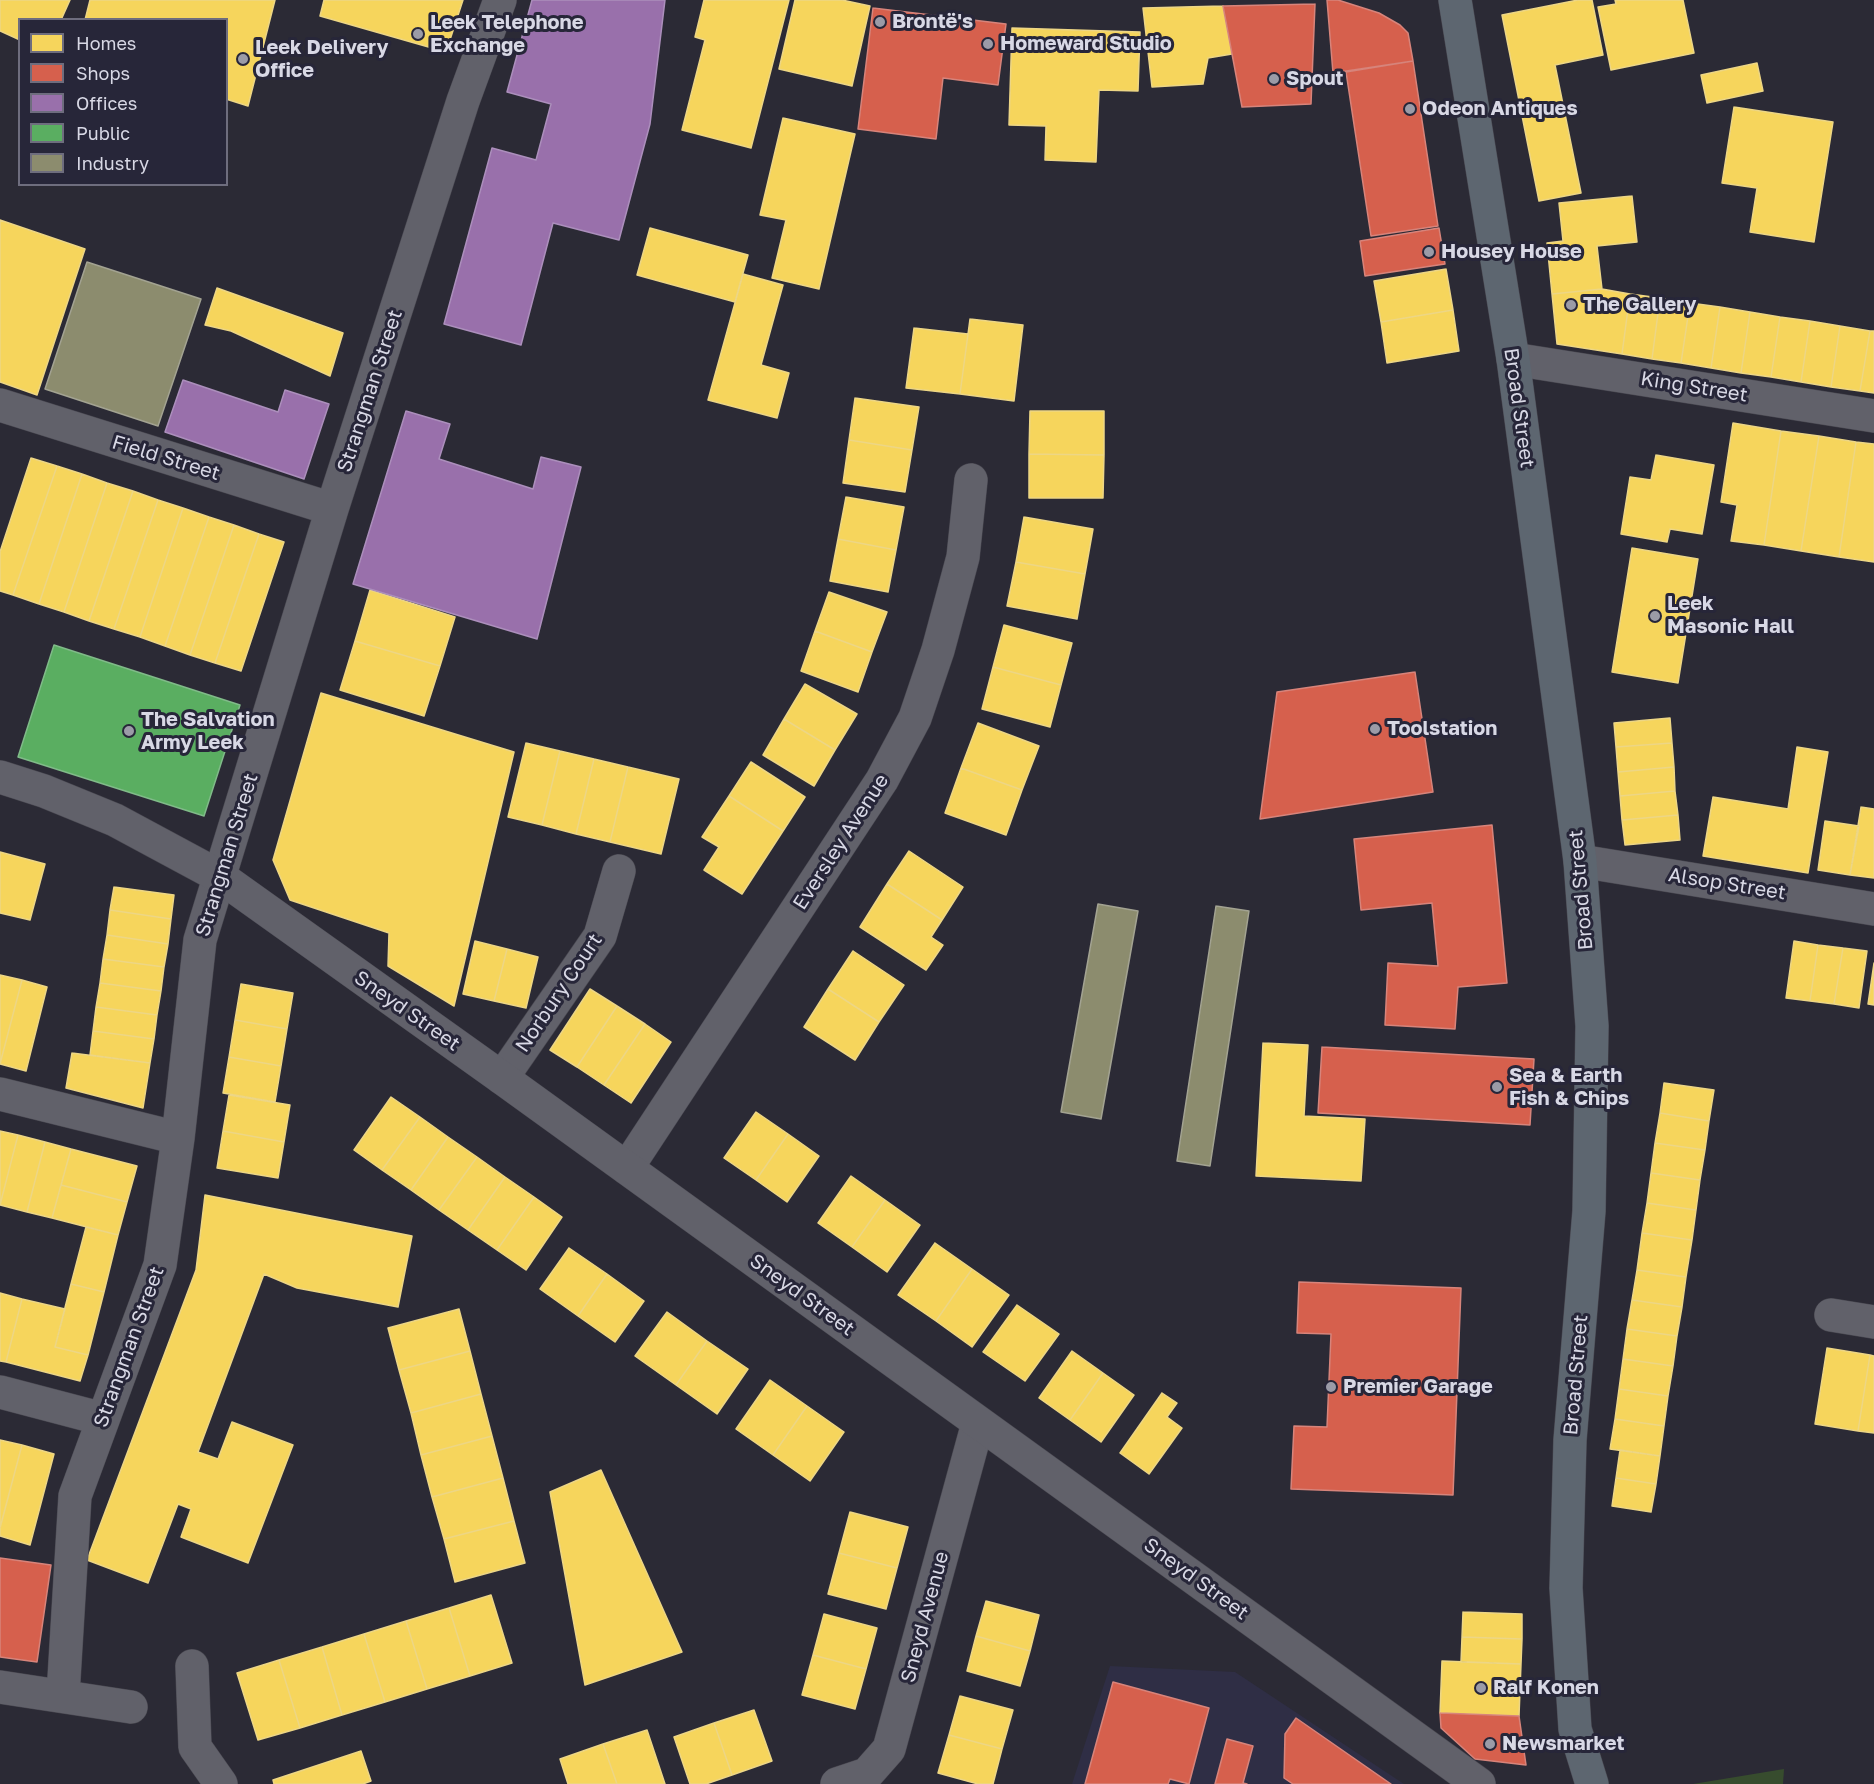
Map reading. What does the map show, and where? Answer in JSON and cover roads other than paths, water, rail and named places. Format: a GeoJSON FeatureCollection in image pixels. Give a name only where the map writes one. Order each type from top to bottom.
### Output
{"type":"FeatureCollection","features":[{"type":"Feature","properties":{"kind":"highway","name":"Broad Street"},"geometry":{"type":"LineString","coordinates":[[1455,0],[1513,359],[1580,861],[1592,1026],[1589,1211],[1570,1440],[1566,1588],[1575,1729],[1592,1784]]}},
{"type":"Feature","properties":{"kind":"street","name":"Strangman Street"},"geometry":{"type":"LineString","coordinates":[[63,1695],[75,1496],[160,1264],[178,1138],[200,940],[332,509],[464,101],[500,0]]}},
{"type":"Feature","properties":{"kind":"street","name":"King Street"},"geometry":{"type":"LineString","coordinates":[[1513,359],[1874,416]]}},
{"type":"Feature","properties":{"kind":"street","name":"Field Street"},"geometry":{"type":"LineString","coordinates":[[0,405],[332,509]]}},
{"type":"Feature","properties":{"kind":"street","name":"Eversley Avenue"},"geometry":{"type":"LineString","coordinates":[[627,1168],[882,780],[915,718],[938,650],[963,557],[971,480]]}},
{"type":"Feature","properties":{"kind":"street","name":"Sneyd Street"},"geometry":{"type":"LineString","coordinates":[[0,777],[44,791],[115,820],[219,876],[1479,1784]]}},
{"type":"Feature","properties":{"kind":"street","name":"Alsop Street"},"geometry":{"type":"LineString","coordinates":[[1580,861],[1874,909]]}},
{"type":"Feature","properties":{"kind":"street","name":"Norbury Court"},"geometry":{"type":"LineString","coordinates":[[502,1078],[600,936],[619,870]]}},
{"type":"Feature","properties":{"kind":"street"},"geometry":{"type":"LineString","coordinates":[[0,1094],[178,1138]]}},
{"type":"Feature","properties":{"kind":"street"},"geometry":{"type":"LineString","coordinates":[[1831,1315],[1874,1322]]}},
{"type":"Feature","properties":{"kind":"street"},"geometry":{"type":"LineString","coordinates":[[0,1392],[103,1419]]}},
{"type":"Feature","properties":{"kind":"street","name":"Sneyd Avenue"},"geometry":{"type":"LineString","coordinates":[[837,1784],[867,1774],[889,1749],[978,1422]]}},
{"type":"Feature","properties":{"kind":"street"},"geometry":{"type":"LineString","coordinates":[[192,1666],[195,1747],[221,1784]]}},
{"type":"Feature","properties":{"kind":"street"},"geometry":{"type":"LineString","coordinates":[[0,1687],[131,1707]]}},
{"type":"Feature","properties":{"kind":"place","name":"Brontë's"},"geometry":{"type":"Point","coordinates":[880,22]}},
{"type":"Feature","properties":{"kind":"place","name":"Leek Telephone Exchange"},"geometry":{"type":"Point","coordinates":[418,34]}},
{"type":"Feature","properties":{"kind":"place","name":"Homeward Studio"},"geometry":{"type":"Point","coordinates":[988,44]}},
{"type":"Feature","properties":{"kind":"place","name":"Leek Delivery Office"},"geometry":{"type":"Point","coordinates":[243,59]}},
{"type":"Feature","properties":{"kind":"place","name":"Spout"},"geometry":{"type":"Point","coordinates":[1274,79]}},
{"type":"Feature","properties":{"kind":"place","name":"Odeon Antiques"},"geometry":{"type":"Point","coordinates":[1410,109]}},
{"type":"Feature","properties":{"kind":"place","name":"Housey House"},"geometry":{"type":"Point","coordinates":[1429,252]}},
{"type":"Feature","properties":{"kind":"place","name":"The Gallery"},"geometry":{"type":"Point","coordinates":[1571,305]}},
{"type":"Feature","properties":{"kind":"place","name":"Leek Masonic Hall"},"geometry":{"type":"Point","coordinates":[1655,616]}},
{"type":"Feature","properties":{"kind":"place","name":"Toolstation"},"geometry":{"type":"Point","coordinates":[1375,729]}},
{"type":"Feature","properties":{"kind":"place","name":"The Salvation Army Leek"},"geometry":{"type":"Point","coordinates":[129,731]}},
{"type":"Feature","properties":{"kind":"place","name":"Sea & Earth Fish & Chips"},"geometry":{"type":"Point","coordinates":[1497,1087]}},
{"type":"Feature","properties":{"kind":"place","name":"Premier Garage"},"geometry":{"type":"Point","coordinates":[1331,1387]}},
{"type":"Feature","properties":{"kind":"place","name":"Ralf Konen"},"geometry":{"type":"Point","coordinates":[1481,1688]}},
{"type":"Feature","properties":{"kind":"place","name":"Newsmarket"},"geometry":{"type":"Point","coordinates":[1490,1744]}}]}
